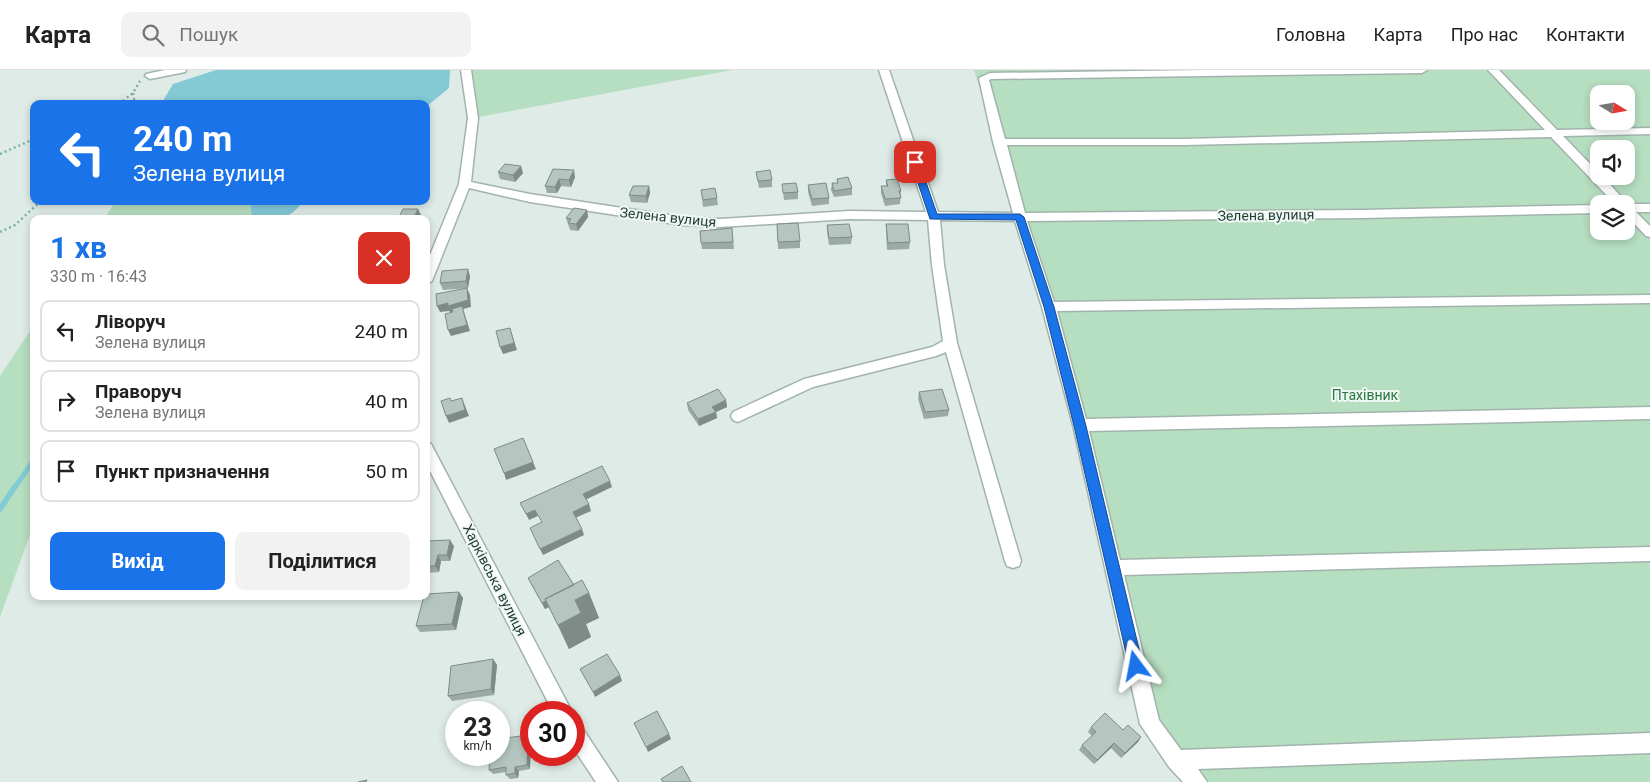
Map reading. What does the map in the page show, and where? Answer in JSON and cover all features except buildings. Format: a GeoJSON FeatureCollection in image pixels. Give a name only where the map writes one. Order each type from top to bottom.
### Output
{"type":"FeatureCollection","features":[{"type":"Feature","properties":{"kind":"street"},"geometry":{"type":"LineString","coordinates":[[150,76],[181,70]]}},
{"type":"Feature","properties":{"kind":"street"},"geometry":{"type":"LineString","coordinates":[[430,271],[465,184],[473,118],[466,70]]}},
{"type":"Feature","properties":{"kind":"street"},"geometry":{"type":"LineString","coordinates":[[884,70],[934,217],[938,265],[950,343],[1012,561]]}},
{"type":"Feature","properties":{"kind":"street"},"geometry":{"type":"LineString","coordinates":[[1197,782],[1176,760],[1150,724],[1080,426],[1049,307],[1020,217],[999,142],[984,85],[984,78],[990,76],[1422,70]]}},
{"type":"Feature","properties":{"kind":"street"},"geometry":{"type":"LineString","coordinates":[[1493,70],[1613,195]]}},
{"type":"Feature","properties":{"kind":"street"},"geometry":{"type":"LineString","coordinates":[[999,142],[1184,142],[1650,131]]}},
{"type":"Feature","properties":{"kind":"street","name":"Зелена вулиця"},"geometry":{"type":"LineString","coordinates":[[465,184],[530,198],[682,221],[720,223],[849,215],[1020,217],[1372,214],[1590,209]]}},
{"type":"Feature","properties":{"kind":"street"},"geometry":{"type":"LineString","coordinates":[[1635,208],[1650,208]]}},
{"type":"Feature","properties":{"kind":"street"},"geometry":{"type":"LineString","coordinates":[[1635,217],[1650,232]]}},
{"type":"Feature","properties":{"kind":"street"},"geometry":{"type":"LineString","coordinates":[[1049,307],[1650,299]]}},
{"type":"Feature","properties":{"kind":"street"},"geometry":{"type":"LineString","coordinates":[[738,416],[809,383],[936,352],[950,343]]}},
{"type":"Feature","properties":{"kind":"street"},"geometry":{"type":"LineString","coordinates":[[1080,426],[1650,413]]}},
{"type":"Feature","properties":{"kind":"street","name":"Харківська вулиця"},"geometry":{"type":"LineString","coordinates":[[430,456],[557,701]]}},
{"type":"Feature","properties":{"kind":"street"},"geometry":{"type":"LineString","coordinates":[[1114,568],[1650,554]]}},
{"type":"Feature","properties":{"kind":"street"},"geometry":{"type":"LineString","coordinates":[[1176,760],[1650,743]]}},
{"type":"Feature","properties":{"kind":"street"},"geometry":{"type":"LineString","coordinates":[[585,749],[608,782]]}},
{"type":"Feature","properties":{"kind":"path"},"geometry":{"type":"LineString","coordinates":[[124,100],[133,93],[134,100]]}},
{"type":"Feature","properties":{"kind":"path"},"geometry":{"type":"LineString","coordinates":[[0,154],[30,141]]}},
{"type":"Feature","properties":{"kind":"path"},"geometry":{"type":"LineString","coordinates":[[0,232],[15,225],[37,205]]}},
{"type":"Feature","properties":{"kind":"green space"},"geometry":{"type":"Polygon","coordinates":[[[466,70],[732,70],[473,118],[466,70]]]}},
{"type":"Feature","properties":{"kind":"green space","name":"Птахівник"},"geometry":{"type":"Polygon","coordinates":[[[974,70],[1650,70],[1650,748],[1176,760],[1150,724],[1045,294],[974,70]]]}},
{"type":"Feature","properties":{"kind":"green space"},"geometry":{"type":"Polygon","coordinates":[[[113,205],[250,205],[252,215],[107,215],[113,205]]]}},
{"type":"Feature","properties":{"kind":"green space"},"geometry":{"type":"Polygon","coordinates":[[[30,331],[30,535],[0,617],[0,376],[30,331]]]}},
{"type":"Feature","properties":{"kind":"green space"},"geometry":{"type":"Polygon","coordinates":[[[1650,749],[1650,782],[1199,782],[1188,770],[1650,749]]]}},
{"type":"Feature","properties":{"kind":"water"},"geometry":{"type":"Polygon","coordinates":[[[216,70],[450,70],[449,88],[430,104],[430,100],[163,100],[173,84],[216,70]]]}},
{"type":"Feature","properties":{"kind":"water"},"geometry":{"type":"Polygon","coordinates":[[[250,205],[300,205],[288,215],[252,215],[250,205]]]}},
{"type":"Feature","properties":{"kind":"waterway"},"geometry":{"type":"LineString","coordinates":[[13,490],[30,466]]}},
{"type":"Feature","properties":{"kind":"waterway"},"geometry":{"type":"LineString","coordinates":[[0,509],[14,488]]}},
{"type":"Feature","properties":{"kind":"route"},"geometry":{"type":"LineString","coordinates":[[915,162],[934,217],[1020,217],[1049,307],[1080,426],[1136,666]]}}]}
